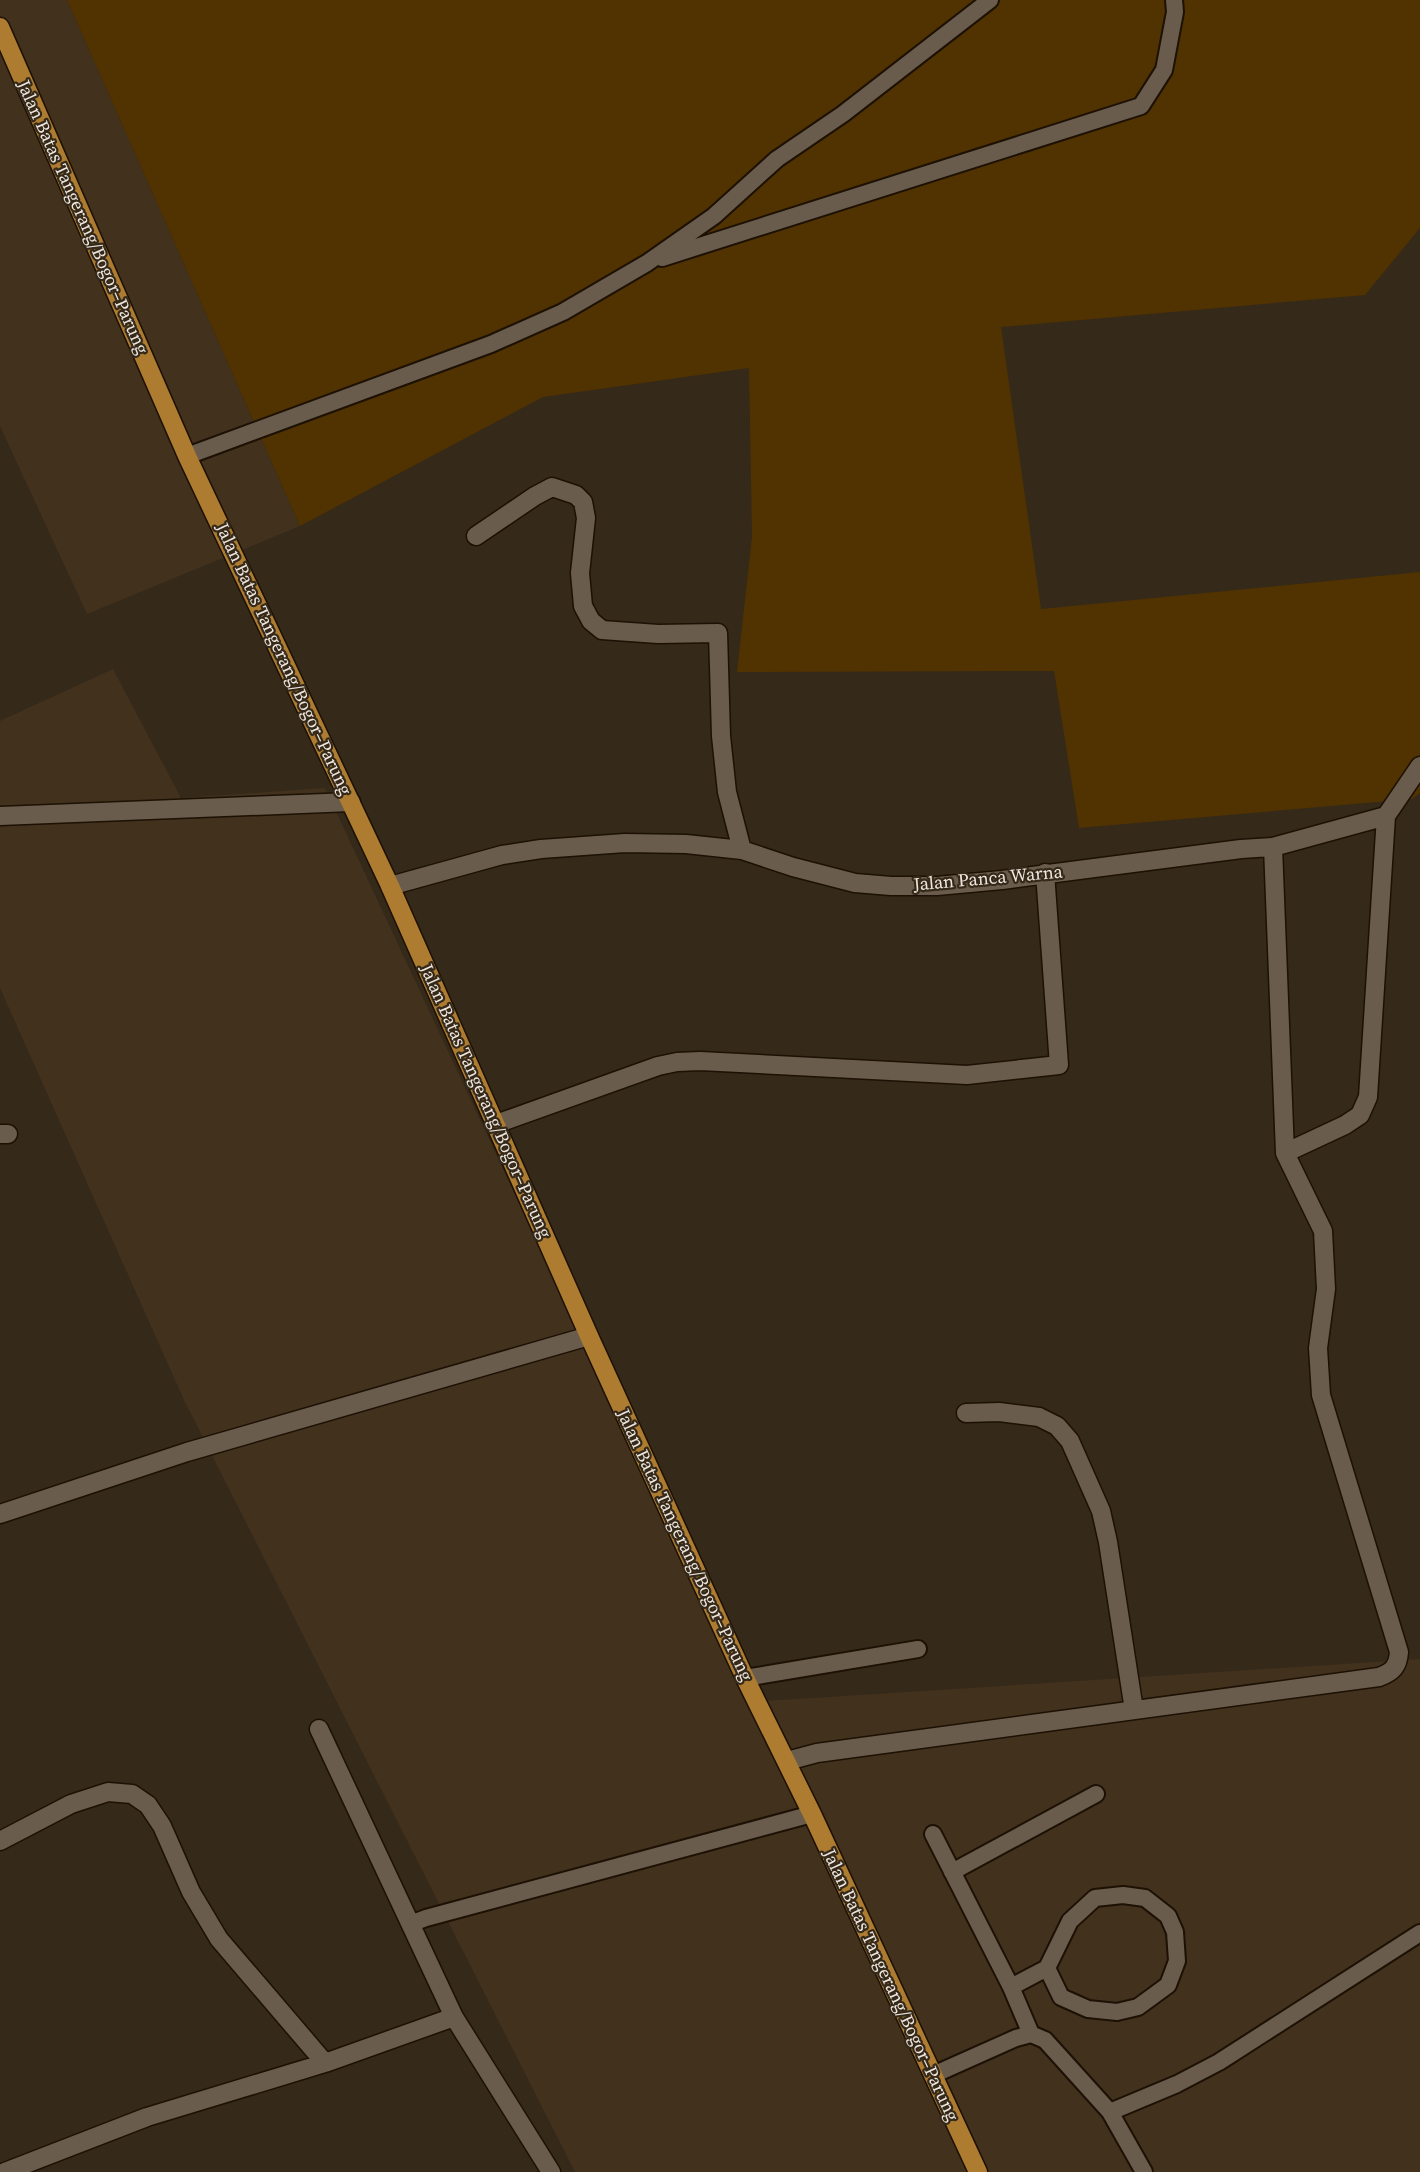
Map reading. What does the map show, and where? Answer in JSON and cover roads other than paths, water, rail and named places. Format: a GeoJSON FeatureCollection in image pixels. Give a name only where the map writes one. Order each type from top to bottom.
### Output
{"type":"FeatureCollection","features":[{"type":"Feature","properties":{"kind":"main road","name":"Jalan Batas Tangerang/Bogor–Parung"},"geometry":{"type":"LineString","coordinates":[[0,27],[188,456],[390,886],[589,1336],[745,1678],[812,1814],[978,2172]]}},
{"type":"Feature","properties":{"kind":"street"},"geometry":{"type":"LineString","coordinates":[[476,536],[552,487],[576,495],[583,502],[586,518],[580,573],[583,606],[591,621],[602,630],[658,634],[718,633],[721,736],[726,781],[742,850]]}},
{"type":"Feature","properties":{"kind":"street"},"geometry":{"type":"LineString","coordinates":[[1285,1153],[1345,1125],[1360,1115],[1368,1097],[1386,816],[1420,766]]}},
{"type":"Feature","properties":{"kind":"street"},"geometry":{"type":"LineString","coordinates":[[0,816],[351,802]]}},
{"type":"Feature","properties":{"kind":"street","name":"Jalan Panca Warna"},"geometry":{"type":"LineString","coordinates":[[390,886],[502,855],[541,849],[625,843],[686,844],[742,850],[793,867],[855,883],[937,886],[1272,847],[1386,816]]}},
{"type":"Feature","properties":{"kind":"street"},"geometry":{"type":"LineString","coordinates":[[787,1761],[817,1753],[1379,1677],[1388,1674],[1398,1662],[1399,1652],[1321,1395],[1318,1348],[1326,1289],[1323,1231],[1285,1153],[1272,847]]}},
{"type":"Feature","properties":{"kind":"street"},"geometry":{"type":"LineString","coordinates":[[496,1124],[658,1066],[676,1062],[700,1061],[967,1075],[1059,1065],[1045,873]]}},
{"type":"Feature","properties":{"kind":"street"},"geometry":{"type":"LineString","coordinates":[[0,1514],[187,1452],[589,1336]]}},
{"type":"Feature","properties":{"kind":"street"},"geometry":{"type":"LineString","coordinates":[[966,1413],[999,1412],[1039,1417],[1057,1426],[1070,1442],[1101,1512],[1108,1542],[1134,1710]]}},
{"type":"Feature","properties":{"kind":"street"},"geometry":{"type":"LineString","coordinates":[[319,1729],[454,2017],[551,2172]]}},
{"type":"Feature","properties":{"kind":"street"},"geometry":{"type":"LineString","coordinates":[[0,1841],[71,1804],[108,1792],[132,1794],[148,1805],[162,1826],[191,1892],[219,1939],[325,2063]]}},
{"type":"Feature","properties":{"kind":"street"},"geometry":{"type":"LineString","coordinates":[[5,2172],[147,2117],[325,2063],[454,2017]]}},
{"type":"Feature","properties":{"kind":"lane"},"geometry":{"type":"LineString","coordinates":[[188,456],[491,344],[563,312],[647,263],[714,216],[777,159],[843,114],[990,0]]}},
{"type":"Feature","properties":{"kind":"lane"},"geometry":{"type":"LineString","coordinates":[[647,263],[1141,106],[1164,70],[1175,12],[1174,0]]}},
{"type":"Feature","properties":{"kind":"lane"},"geometry":{"type":"LineString","coordinates":[[745,1678],[918,1649]]}},
{"type":"Feature","properties":{"kind":"lane"},"geometry":{"type":"LineString","coordinates":[[952,1872],[1096,1794]]}},
{"type":"Feature","properties":{"kind":"lane"},"geometry":{"type":"LineString","coordinates":[[410,1924],[812,1814]]}},
{"type":"Feature","properties":{"kind":"lane"},"geometry":{"type":"LineString","coordinates":[[933,1834],[1011,1987],[1031,2034]]}},
{"type":"Feature","properties":{"kind":"lane"},"geometry":{"type":"LineString","coordinates":[[1011,1987],[1047,1968],[1070,1922],[1095,1898],[1124,1895],[1145,1898],[1168,1916],[1175,1932],[1177,1960],[1167,1984],[1138,2007],[1117,2012],[1088,2009],[1061,1996],[1047,1968]]}},
{"type":"Feature","properties":{"kind":"lane"},"geometry":{"type":"LineString","coordinates":[[1110,2112],[1177,2084],[1219,2062],[1420,1933]]}},
{"type":"Feature","properties":{"kind":"lane"},"geometry":{"type":"LineString","coordinates":[[933,2075],[1016,2038],[1031,2034],[1045,2040],[1110,2112],[1144,2172]]}}]}
